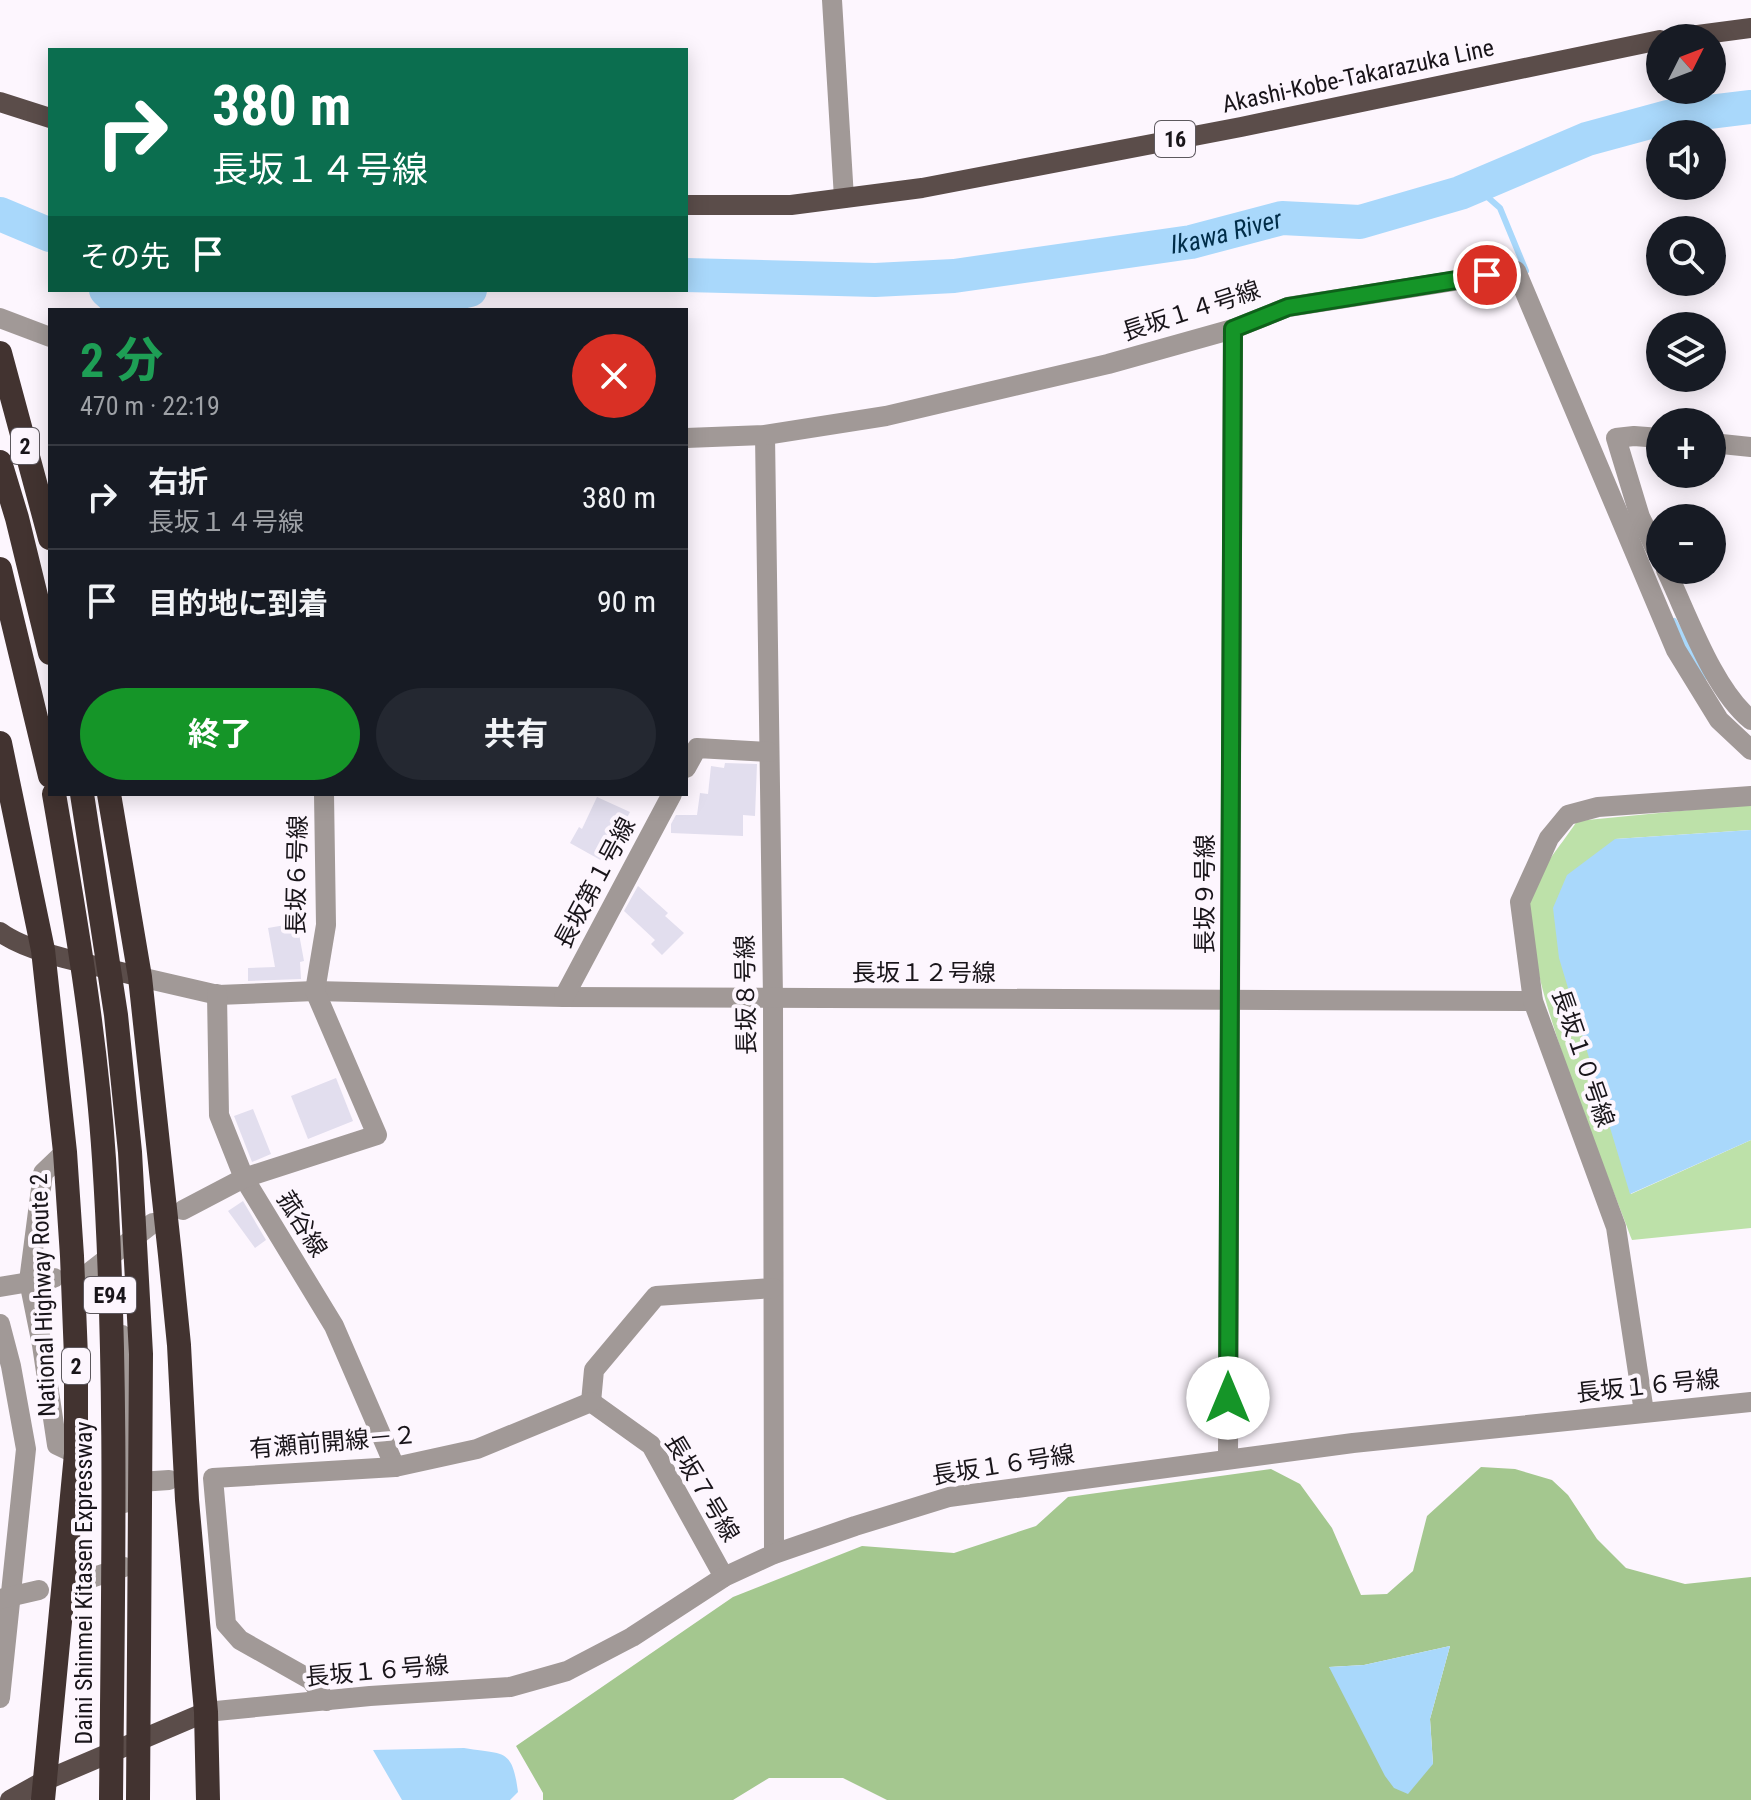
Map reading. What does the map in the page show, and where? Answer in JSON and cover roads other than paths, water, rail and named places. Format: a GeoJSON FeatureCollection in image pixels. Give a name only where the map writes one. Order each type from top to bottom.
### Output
{"type":"FeatureCollection","features":[{"type":"Feature","properties":{"kind":"highway","name":"2"},"geometry":{"type":"LineString","coordinates":[[0,353],[48,531]]}},
{"type":"Feature","properties":{"kind":"highway"},"geometry":{"type":"LineString","coordinates":[[0,462],[48,645]]}},
{"type":"Feature","properties":{"kind":"highway"},"geometry":{"type":"LineString","coordinates":[[0,569],[48,768]]}},
{"type":"Feature","properties":{"kind":"highway","name":"National Highway Route 2"},"geometry":{"type":"LineString","coordinates":[[0,743],[43,950],[65,1152],[75,1328],[76,1454],[44,1790]]}},
{"type":"Feature","properties":{"kind":"highway","name":"Daini Shinmei Kitasen Expressway"},"geometry":{"type":"LineString","coordinates":[[54,796],[88,1008],[104,1158],[113,1360],[111,1800]]}},
{"type":"Feature","properties":{"kind":"highway","name":"E94"},"geometry":{"type":"LineString","coordinates":[[82,796],[116,1015],[131,1168],[141,1354],[138,1800]]}},
{"type":"Feature","properties":{"kind":"highway"},"geometry":{"type":"LineString","coordinates":[[109,796],[140,977],[179,1345],[187,1500],[206,1712],[208,1800]]}},
{"type":"Feature","properties":{"kind":"main road"},"geometry":{"type":"LineString","coordinates":[[1726,31],[1751,28]]}},
{"type":"Feature","properties":{"kind":"main road","name":"Akashi-Kobe-Takarazuka Line"},"geometry":{"type":"LineString","coordinates":[[688,205],[791,205],[922,188],[1241,127],[1646,43]]}},
{"type":"Feature","properties":{"kind":"main road"},"geometry":{"type":"LineString","coordinates":[[0,102],[48,117]]}},
{"type":"Feature","properties":{"kind":"main road"},"geometry":{"type":"LineString","coordinates":[[0,932],[11,940],[140,977]]}},
{"type":"Feature","properties":{"kind":"main road"},"geometry":{"type":"LineString","coordinates":[[10,1800],[44,1790],[206,1712]]}},
{"type":"Feature","properties":{"kind":"street"},"geometry":{"type":"LineString","coordinates":[[832,0],[844,198]]}},
{"type":"Feature","properties":{"kind":"street","name":"長坂１４号線"},"geometry":{"type":"LineString","coordinates":[[688,438],[765,435],[886,416],[1108,364],[1233,329],[1288,307],[1516,271],[1601,442],[1676,650],[1719,720],[1751,750]]}},
{"type":"Feature","properties":{"kind":"street"},"geometry":{"type":"LineString","coordinates":[[0,318],[48,336]]}},
{"type":"Feature","properties":{"kind":"street","name":"長坂９号線"},"geometry":{"type":"LineString","coordinates":[[1228,1459],[1233,329]]}},
{"type":"Feature","properties":{"kind":"street","name":"長坂８号線"},"geometry":{"type":"LineString","coordinates":[[765,435],[773,998],[774,1554]]}},
{"type":"Feature","properties":{"kind":"street"},"geometry":{"type":"LineString","coordinates":[[1646,437],[1601,442],[1646,529]]}},
{"type":"Feature","properties":{"kind":"street"},"geometry":{"type":"LineString","coordinates":[[1726,444],[1751,447]]}},
{"type":"Feature","properties":{"kind":"street"},"geometry":{"type":"LineString","coordinates":[[1673,584],[1720,682],[1734,706],[1751,720]]}},
{"type":"Feature","properties":{"kind":"street"},"geometry":{"type":"LineString","coordinates":[[688,764],[697,748],[769,752]]}},
{"type":"Feature","properties":{"kind":"street","name":"長坂６号線"},"geometry":{"type":"LineString","coordinates":[[315,991],[326,925],[324,796]]}},
{"type":"Feature","properties":{"kind":"street","name":"長坂第１号線"},"geometry":{"type":"LineString","coordinates":[[564,997],[671,796]]}},
{"type":"Feature","properties":{"kind":"street","name":"長坂１０号線"},"geometry":{"type":"LineString","coordinates":[[1644,1412],[1616,1227],[1533,1001],[1520,902],[1549,838],[1568,815],[1598,807],[1751,796]]}},
{"type":"Feature","properties":{"kind":"street","name":"長坂１２号線"},"geometry":{"type":"LineString","coordinates":[[140,977],[217,994],[315,991],[564,997],[1533,1001]]}},
{"type":"Feature","properties":{"kind":"street"},"geometry":{"type":"LineString","coordinates":[[183,1210],[244,1178],[377,1135],[315,991]]}},
{"type":"Feature","properties":{"kind":"street","name":"菰谷線"},"geometry":{"type":"LineString","coordinates":[[217,994],[219,1115],[244,1178],[334,1326],[395,1467]]}},
{"type":"Feature","properties":{"kind":"street"},"geometry":{"type":"LineString","coordinates":[[65,1152],[43,1173],[29,1281],[57,1445],[76,1454]]}},
{"type":"Feature","properties":{"kind":"street"},"geometry":{"type":"LineString","coordinates":[[90,1272],[153,1223]]}},
{"type":"Feature","properties":{"kind":"street"},"geometry":{"type":"LineString","coordinates":[[88,1579],[124,1568],[127,1401],[117,1251]]}},
{"type":"Feature","properties":{"kind":"street"},"geometry":{"type":"LineString","coordinates":[[0,1287],[54,1278]]}},
{"type":"Feature","properties":{"kind":"street"},"geometry":{"type":"LineString","coordinates":[[591,1402],[594,1370],[656,1296],[773,1288]]}},
{"type":"Feature","properties":{"kind":"street"},"geometry":{"type":"LineString","coordinates":[[0,1324],[26,1449],[5,1598],[0,1698]]}},
{"type":"Feature","properties":{"kind":"street","name":"有瀬前開線－２"},"geometry":{"type":"LineString","coordinates":[[326,1701],[311,1680],[240,1640],[226,1624],[213,1478],[395,1467],[477,1449],[591,1402]]}},
{"type":"Feature","properties":{"kind":"street","name":"長坂７号線"},"geometry":{"type":"LineString","coordinates":[[591,1402],[651,1445],[724,1577]]}},
{"type":"Feature","properties":{"kind":"street","name":"長坂１６号線"},"geometry":{"type":"LineString","coordinates":[[206,1712],[510,1687],[567,1671],[632,1637],[724,1577],[774,1554],[949,1497],[1228,1459],[1751,1402]]}},
{"type":"Feature","properties":{"kind":"street"},"geometry":{"type":"LineString","coordinates":[[125,1483],[169,1480]]}},
{"type":"Feature","properties":{"kind":"street"},"geometry":{"type":"LineString","coordinates":[[5,1598],[39,1590]]}},
{"type":"Feature","properties":{"kind":"water"},"geometry":{"type":"Polygon","coordinates":[[[1751,830],[1751,1140],[1630,1194],[1559,958],[1553,908],[1567,875],[1615,839],[1751,830]]]}},
{"type":"Feature","properties":{"kind":"water"},"geometry":{"type":"Polygon","coordinates":[[[1450,1646],[1430,1719],[1433,1764],[1408,1794],[1394,1788],[1385,1776],[1329,1667],[1364,1665],[1450,1646]]]}},
{"type":"Feature","properties":{"kind":"water"},"geometry":{"type":"Polygon","coordinates":[[[464,1748],[497,1753],[509,1760],[518,1792],[510,1800],[402,1800],[373,1750],[464,1748]]]}},
{"type":"Feature","properties":{"kind":"waterway","name":"Ikawa River"},"geometry":{"type":"LineString","coordinates":[[688,275],[875,280],[954,276],[1191,242],[1282,218],[1360,222],[1460,193],[1587,139],[1668,117],[1751,107]]}},
{"type":"Feature","properties":{"kind":"waterway"},"geometry":{"type":"LineString","coordinates":[[1460,193],[1483,193],[1500,208],[1526,271]]}},
{"type":"Feature","properties":{"kind":"waterway","name":"Ikawa River"},"geometry":{"type":"LineString","coordinates":[[0,214],[48,234]]}},
{"type":"Feature","properties":{"kind":"waterway","name":"Ikawa River"},"geometry":{"type":"LineString","coordinates":[[108,292],[116,299],[423,301],[461,292]]}},
{"type":"Feature","properties":{"kind":"waterway"},"geometry":{"type":"LineString","coordinates":[[1674,621],[1704,678]]}}]}
